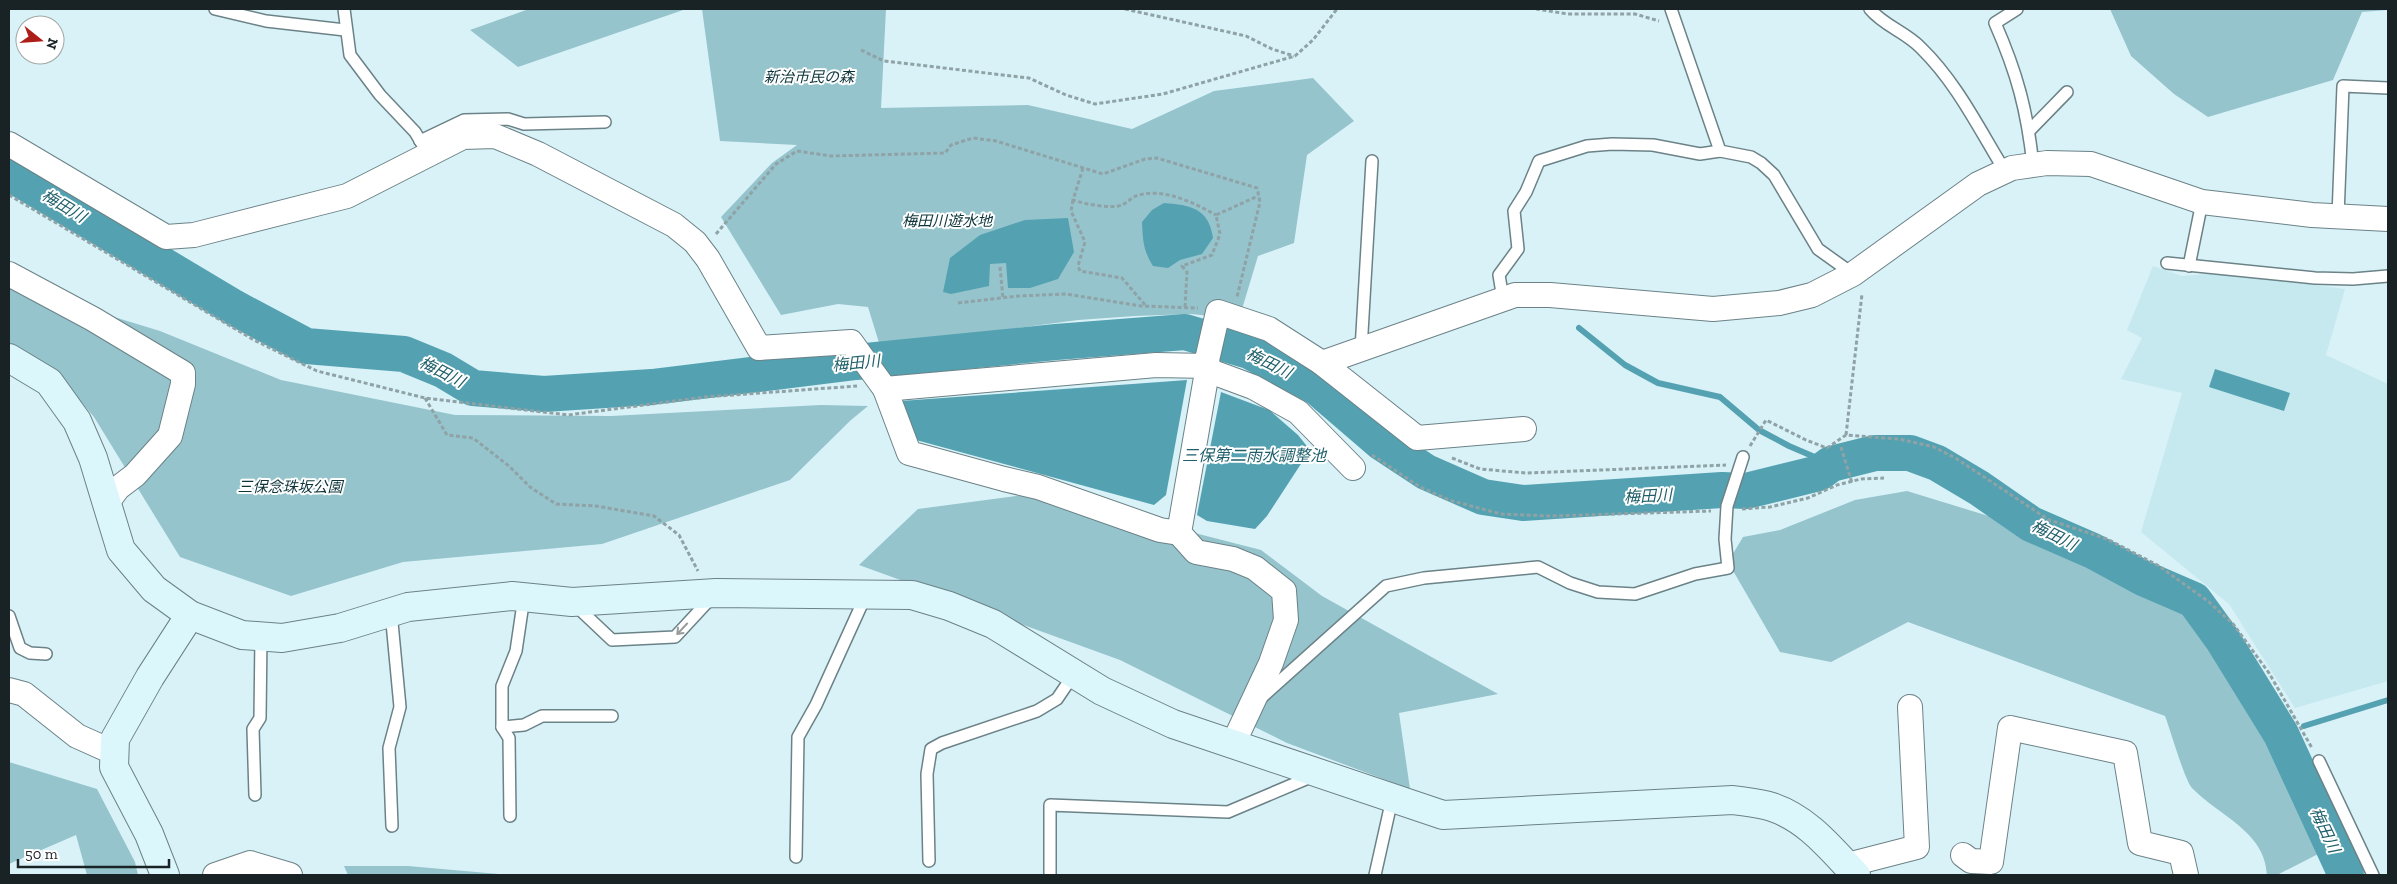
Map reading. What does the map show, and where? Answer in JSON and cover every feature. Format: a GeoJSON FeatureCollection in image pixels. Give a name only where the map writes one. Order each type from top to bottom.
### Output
{"type":"FeatureCollection","features":[{"type":"Feature","properties":{"kind":"street"},"geometry":{"type":"LineString","coordinates":[[9,144],[166,237],[194,235],[347,196],[424,148],[463,136],[495,136],[538,154],[674,225],[696,242],[759,348],[851,342],[884,388],[909,453],[1004,480],[1038,487],[1160,530],[1180,533],[1196,552],[1233,559],[1255,568],[1284,590],[1286,620],[1271,664],[1233,744]]}},
{"type":"Feature","properties":{"kind":"street"},"geometry":{"type":"LineString","coordinates":[[1322,363],[1515,295],[1550,295],[1713,309],[1779,304],[1812,294],[1853,274],[1978,184],[2012,168],[2047,163],[2091,164],[2202,202],[2312,215],[2388,218]]}},
{"type":"Feature","properties":{"kind":"street"},"geometry":{"type":"LineString","coordinates":[[9,274],[93,319],[183,373],[183,384],[170,436],[135,475],[118,488],[106,504]]}},
{"type":"Feature","properties":{"kind":"street"},"geometry":{"type":"LineString","coordinates":[[1180,533],[1207,365],[1221,309],[1269,328],[1322,363],[1417,438],[1524,429]]}},
{"type":"Feature","properties":{"kind":"street"},"geometry":{"type":"LineString","coordinates":[[9,358],[49,382],[77,420],[93,458],[121,550],[154,589],[190,615],[242,635],[282,638],[340,628],[408,607],[512,596],[572,602],[716,593],[912,595],[949,606],[993,624],[1102,691],[1173,724],[1443,815],[1733,800],[1772,807],[1803,822],[1837,852],[1851,870],[1917,847],[1910,707]]}},
{"type":"Feature","properties":{"kind":"street"},"geometry":{"type":"LineString","coordinates":[[884,388],[1156,365],[1207,365],[1253,387],[1298,412],[1360,460]]}},
{"type":"Feature","properties":{"kind":"street"},"geometry":{"type":"LineString","coordinates":[[164,875],[149,834],[114,767],[116,739],[150,677],[190,615]]}},
{"type":"Feature","properties":{"kind":"street"},"geometry":{"type":"LineString","coordinates":[[11,695],[24,694],[77,736],[115,753]]}},
{"type":"Feature","properties":{"kind":"street"},"geometry":{"type":"LineString","coordinates":[[1963,855],[1971,861],[1991,862],[2010,728],[2125,753],[2140,843],[2181,854],[2186,875]]}},
{"type":"Feature","properties":{"kind":"street"},"geometry":{"type":"LineString","coordinates":[[215,875],[250,863],[290,875]]}},
{"type":"Feature","properties":{"kind":"lane"},"geometry":{"type":"LineString","coordinates":[[215,9],[266,21],[345,30]]}},
{"type":"Feature","properties":{"kind":"lane"},"geometry":{"type":"LineString","coordinates":[[344,9],[345,30],[350,55],[380,95],[415,132],[424,148],[464,120],[508,119],[524,124],[605,122]]}},
{"type":"Feature","properties":{"kind":"lane"},"geometry":{"type":"LineString","coordinates":[[1671,9],[1720,151]]}},
{"type":"Feature","properties":{"kind":"lane"},"geometry":{"type":"LineString","coordinates":[[1870,9],[1878,19],[1920,46],[1947,75],[2005,171]]}},
{"type":"Feature","properties":{"kind":"lane"},"geometry":{"type":"LineString","coordinates":[[2017,9],[1995,23],[2014,66],[2029,131],[2033,165]]}},
{"type":"Feature","properties":{"kind":"lane"},"geometry":{"type":"LineString","coordinates":[[2338,216],[2343,86],[2388,88]]}},
{"type":"Feature","properties":{"kind":"lane"},"geometry":{"type":"LineString","coordinates":[[2029,131],[2067,92]]}},
{"type":"Feature","properties":{"kind":"lane"},"geometry":{"type":"LineString","coordinates":[[1503,299],[1499,275],[1518,249],[1514,211],[1526,192],[1540,161],[1587,146],[1612,144],[1653,144],[1700,154],[1720,151],[1750,157],[1774,175],[1818,249],[1853,274]]}},
{"type":"Feature","properties":{"kind":"lane"},"geometry":{"type":"LineString","coordinates":[[1361,350],[1372,161]]}},
{"type":"Feature","properties":{"kind":"lane"},"geometry":{"type":"LineString","coordinates":[[2189,266],[2202,202]]}},
{"type":"Feature","properties":{"kind":"lane"},"geometry":{"type":"LineString","coordinates":[[2167,263],[2315,278],[2353,279],[2388,276]]}},
{"type":"Feature","properties":{"kind":"lane"},"geometry":{"type":"LineString","coordinates":[[1250,707],[1386,586],[1424,578],[1538,567],[1570,583],[1598,592],[1635,594],[1695,574],[1728,568],[1725,539],[1727,508],[1742,461]]}},
{"type":"Feature","properties":{"kind":"lane"},"geometry":{"type":"LineString","coordinates":[[572,602],[612,640],[674,637],[716,593]]}},
{"type":"Feature","properties":{"kind":"lane"},"geometry":{"type":"LineString","coordinates":[[796,857],[798,737],[816,705],[866,595]]}},
{"type":"Feature","properties":{"kind":"lane"},"geometry":{"type":"LineString","coordinates":[[510,816],[509,738],[502,727],[502,686],[516,651],[524,597]]}},
{"type":"Feature","properties":{"kind":"lane"},"geometry":{"type":"LineString","coordinates":[[391,612],[400,707],[389,748],[392,826]]}},
{"type":"Feature","properties":{"kind":"lane"},"geometry":{"type":"LineString","coordinates":[[9,616],[20,648],[30,653],[46,654]]}},
{"type":"Feature","properties":{"kind":"lane"},"geometry":{"type":"LineString","coordinates":[[254,795],[253,730],[260,718],[261,636]]}},
{"type":"Feature","properties":{"kind":"lane"},"geometry":{"type":"LineString","coordinates":[[929,861],[926,774],[931,749],[942,743],[1037,711],[1057,700],[1074,674]]}},
{"type":"Feature","properties":{"kind":"lane"},"geometry":{"type":"LineString","coordinates":[[502,727],[524,725],[542,716],[612,716]]}},
{"type":"Feature","properties":{"kind":"lane"},"geometry":{"type":"LineString","coordinates":[[2319,761],[2373,875]]}},
{"type":"Feature","properties":{"kind":"lane"},"geometry":{"type":"LineString","coordinates":[[1050,875],[1050,805],[1228,812],[1319,773]]}},
{"type":"Feature","properties":{"kind":"lane"},"geometry":{"type":"LineString","coordinates":[[1375,875],[1392,798]]}},
{"type":"Feature","properties":{"kind":"path"},"geometry":{"type":"LineString","coordinates":[[1124,9],[1246,36],[1272,49],[1295,56]]}},
{"type":"Feature","properties":{"kind":"path"},"geometry":{"type":"LineString","coordinates":[[861,50],[884,61],[1029,78],[1066,95],[1095,104],[1163,94],[1295,56],[1312,40],[1337,9]]}},
{"type":"Feature","properties":{"kind":"path"},"geometry":{"type":"LineString","coordinates":[[1536,9],[1568,14],[1635,14],[1654,21],[1675,21]]}},
{"type":"Feature","properties":{"kind":"path"},"geometry":{"type":"LineString","coordinates":[[702,251],[739,204],[776,164],[797,151],[831,156],[945,153],[951,145],[973,138],[996,141],[1103,174],[1145,159],[1157,158],[1257,188],[1260,202],[1237,300],[1221,309],[1146,306],[1066,294],[958,303]]}},
{"type":"Feature","properties":{"kind":"path"},"geometry":{"type":"LineString","coordinates":[[1083,168],[1071,211],[1085,242],[1078,266],[1080,271],[1122,278],[1146,306]]}},
{"type":"Feature","properties":{"kind":"path"},"geometry":{"type":"LineString","coordinates":[[9,195],[254,340],[317,371],[425,398],[568,415],[767,391],[866,386],[884,388]]}},
{"type":"Feature","properties":{"kind":"path"},"geometry":{"type":"LineString","coordinates":[[1073,200],[1096,206],[1121,206],[1139,195],[1166,195],[1193,203],[1216,215]]}},
{"type":"Feature","properties":{"kind":"path"},"geometry":{"type":"LineString","coordinates":[[1216,215],[1258,196]]}},
{"type":"Feature","properties":{"kind":"path"},"geometry":{"type":"LineString","coordinates":[[1185,307],[1187,272],[1182,266],[1212,255],[1220,234],[1216,215]]}},
{"type":"Feature","properties":{"kind":"path"},"geometry":{"type":"LineString","coordinates":[[1000,267],[1003,298]]}},
{"type":"Feature","properties":{"kind":"path"},"geometry":{"type":"LineString","coordinates":[[1846,435],[1862,291],[1853,274]]}},
{"type":"Feature","properties":{"kind":"path"},"geometry":{"type":"LineString","coordinates":[[425,398],[447,436],[473,438],[509,466],[530,487],[556,504],[596,506],[654,516],[679,535],[699,573],[716,593]]}},
{"type":"Feature","properties":{"kind":"path"},"geometry":{"type":"LineString","coordinates":[[1446,456],[1480,469],[1526,473],[1732,465],[1742,461],[1766,420],[1806,440],[1828,448],[1846,435],[1899,439],[1934,447],[1957,459],[2049,520],[2107,540],[2159,566],[2209,602],[2233,624],[2269,673],[2319,761]]}},
{"type":"Feature","properties":{"kind":"path"},"geometry":{"type":"LineString","coordinates":[[1841,447],[1851,481]]}},
{"type":"Feature","properties":{"kind":"path"},"geometry":{"type":"LineString","coordinates":[[1360,460],[1449,500],[1501,514],[1552,516],[1727,508],[1732,506],[1741,509],[1770,506],[1808,498],[1851,481],[1884,478]]}},
{"type":"Feature","properties":{"kind":"shaded area"},"geometry":{"type":"Polygon","coordinates":[[[2153,266],[2182,276],[2220,273],[2345,289],[2326,355],[2388,384],[2388,681],[2295,708],[2229,604],[2141,532],[2182,393],[2121,379],[2142,338],[2127,330],[2153,266]]]}},
{"type":"Feature","properties":{"kind":"green space"},"geometry":{"type":"Polygon","coordinates":[[[529,9],[686,9],[518,67],[470,30],[529,9]]]}},
{"type":"Feature","properties":{"kind":"green space","name":"梅田川遊水地"},"geometry":{"type":"Polygon","coordinates":[[[702,9],[886,9],[881,108],[1028,105],[1132,129],[1214,91],[1313,78],[1354,121],[1307,155],[1294,243],[1258,256],[1239,319],[1191,314],[1078,320],[880,346],[868,307],[838,304],[781,315],[721,217],[772,163],[797,145],[720,141],[702,9]]]}},
{"type":"Feature","properties":{"kind":"green space"},"geometry":{"type":"Polygon","coordinates":[[[2110,9],[2388,10],[2362,12],[2333,80],[2208,117],[2174,94],[2131,56],[2110,9]]]}},
{"type":"Feature","properties":{"kind":"green space","name":"三保念珠坂公園"},"geometry":{"type":"Polygon","coordinates":[[[9,285],[160,331],[281,380],[455,415],[611,416],[821,405],[868,406],[851,420],[790,480],[602,544],[403,562],[291,596],[180,557],[94,417],[63,381],[9,349],[9,285]]]}},
{"type":"Feature","properties":{"kind":"green space"},"geometry":{"type":"Polygon","coordinates":[[[1907,491],[2109,553],[2225,628],[2320,853],[2277,875],[2267,875],[2264,860],[2250,836],[2192,788],[2182,766],[2165,716],[1908,622],[1831,662],[1780,652],[1728,562],[1743,537],[1780,530],[1855,500],[1907,491]]]}},
{"type":"Feature","properties":{"kind":"green space"},"geometry":{"type":"Polygon","coordinates":[[[1039,493],[1261,550],[1322,596],[1498,694],[1399,713],[1410,789],[1287,743],[1120,660],[859,565],[918,509],[1039,493]]]}},
{"type":"Feature","properties":{"kind":"green space"},"geometry":{"type":"Polygon","coordinates":[[[9,762],[97,789],[135,862],[138,875],[87,875],[76,835],[9,864],[9,762]]]}},
{"type":"Feature","properties":{"kind":"green space"},"geometry":{"type":"Polygon","coordinates":[[[344,866],[408,866],[511,875],[348,875],[344,866]]]}},
{"type":"Feature","properties":{"kind":"water"},"geometry":{"type":"Polygon","coordinates":[[[1164,203],[1190,207],[1203,214],[1211,228],[1213,238],[1202,254],[1180,260],[1168,268],[1153,266],[1145,250],[1142,229],[1142,222],[1152,210],[1164,203]]]}},
{"type":"Feature","properties":{"kind":"water"},"geometry":{"type":"Polygon","coordinates":[[[1068,218],[1074,252],[1058,279],[1030,288],[1008,288],[1006,263],[990,264],[989,286],[951,294],[943,292],[950,258],[980,235],[1025,220],[1068,218]]]}},
{"type":"Feature","properties":{"kind":"water"},"geometry":{"type":"Polygon","coordinates":[[[2215,369],[2290,393],[2284,411],[2209,387],[2215,369]]]}},
{"type":"Feature","properties":{"kind":"water"},"geometry":{"type":"Polygon","coordinates":[[[1187,380],[1166,495],[1154,505],[916,440],[901,401],[1187,380]]]}},
{"type":"Feature","properties":{"kind":"water","name":"三保第二雨水調整池"},"geometry":{"type":"Polygon","coordinates":[[[1221,392],[1269,410],[1298,435],[1310,450],[1267,516],[1255,529],[1207,521],[1197,515],[1221,392]]]}},
{"type":"Feature","properties":{"kind":"waterway","name":"梅田川"},"geometry":{"type":"LineString","coordinates":[[9,173],[233,307],[306,346],[404,354],[443,370],[473,388],[544,394],[652,387],[856,362],[1056,342],[1185,332],[1249,351],[1318,388],[1382,443],[1426,472],[1483,497],[1523,503],[1722,490],[1746,491],[1819,473],[1831,464],[1875,453],[1910,453],[1937,463],[1979,488],[2031,524],[2093,551],[2143,578],[2194,600],[2223,640],[2281,734],[2346,875]]}},
{"type":"Feature","properties":{"kind":"waterway"},"geometry":{"type":"LineString","coordinates":[[1579,328],[1625,365],[1658,383],[1720,397],[1759,430],[1789,446],[1831,464]]}},
{"type":"Feature","properties":{"kind":"waterway"},"geometry":{"type":"LineString","coordinates":[[2304,726],[2388,700]]}},
{"type":"Feature","properties":{"kind":"park label","name":"新治市民の森"},"geometry":{"type":"Point","coordinates":[809,77]}}]}
